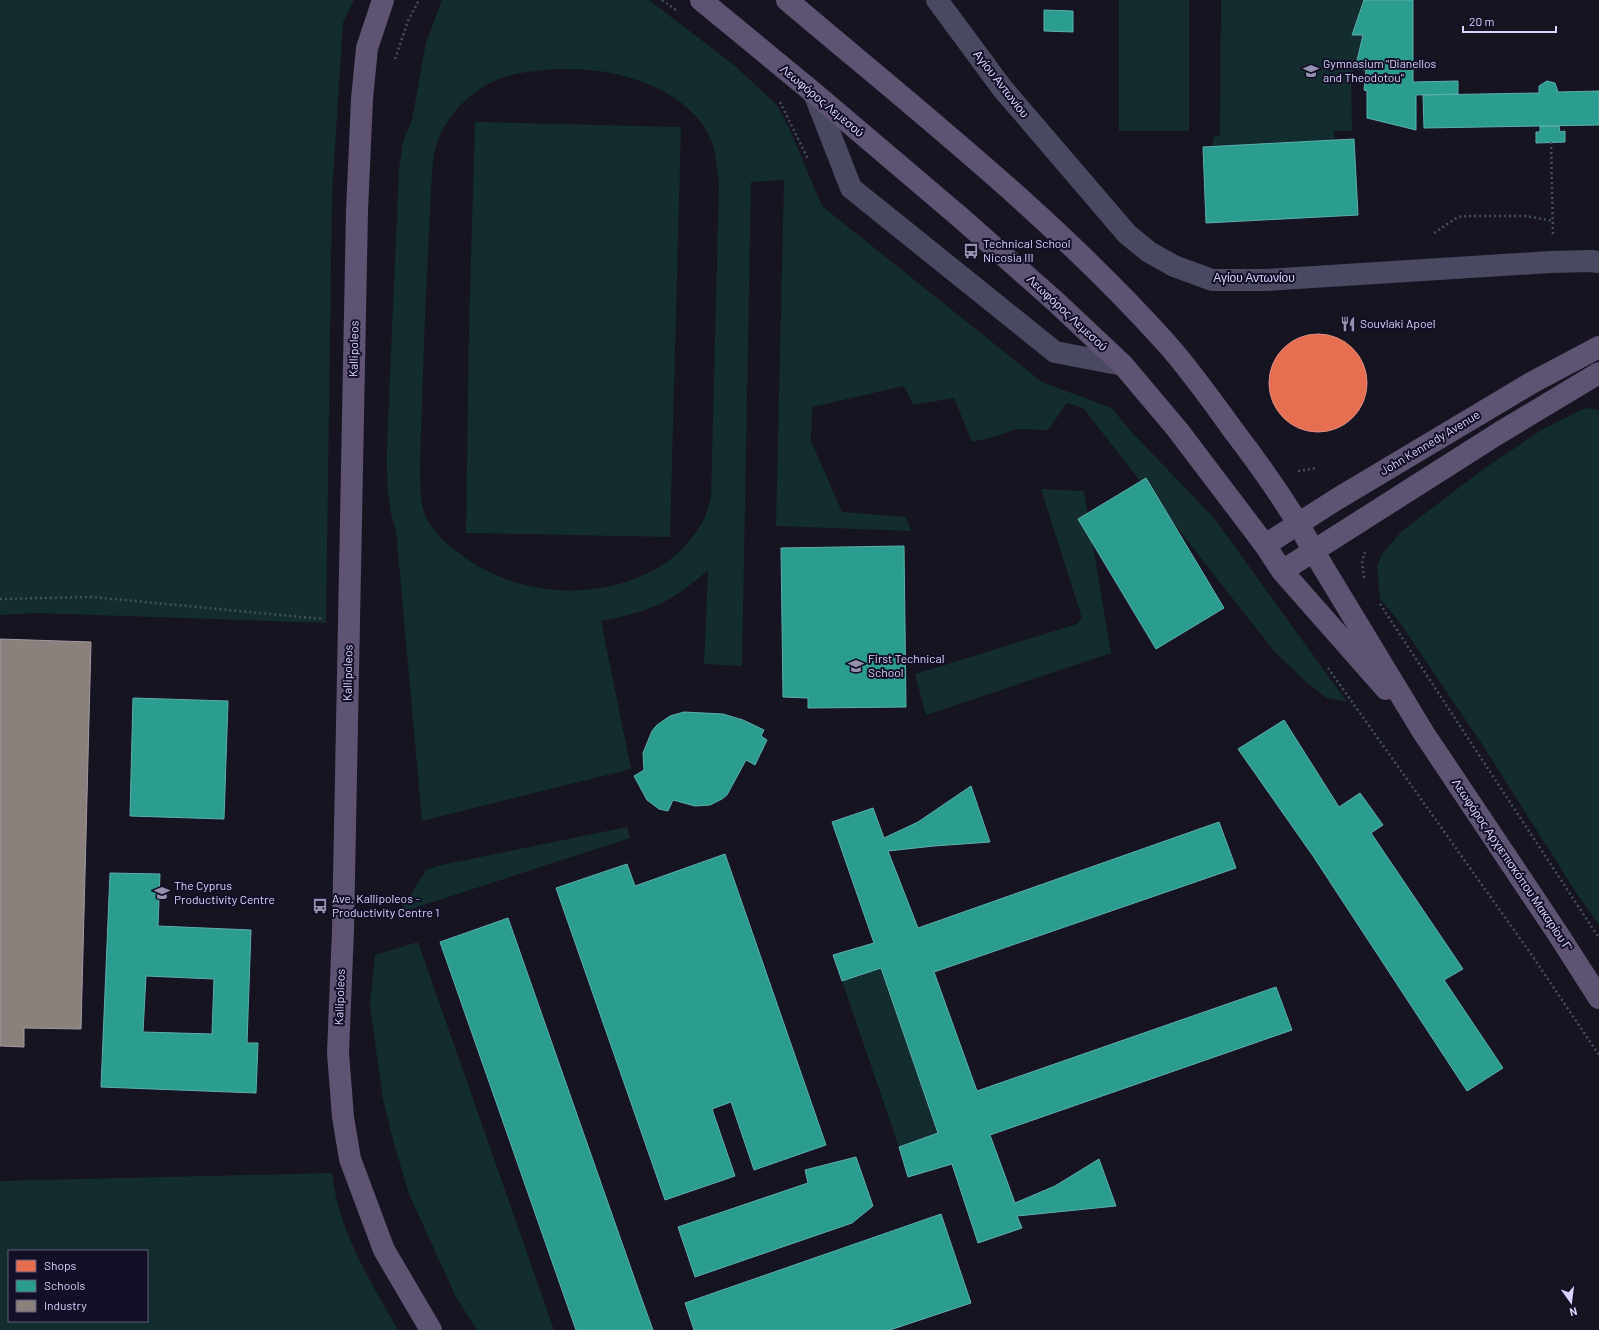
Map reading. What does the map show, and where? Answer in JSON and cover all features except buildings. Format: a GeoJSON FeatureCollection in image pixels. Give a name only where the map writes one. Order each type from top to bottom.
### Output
{"type":"FeatureCollection","features":[{"type":"Feature","properties":{"kind":"main road","name":"Kallipoleos"},"geometry":{"type":"LineString","coordinates":[[383,0],[366,48],[357,211],[343,930],[338,1053],[343,1117],[350,1159],[384,1250],[431,1330]]}},
{"type":"Feature","properties":{"kind":"main road","name":"Λεωφόρος Λεμεσού"},"geometry":{"type":"LineString","coordinates":[[701,0],[814,94],[1056,302],[1123,365],[1177,429],[1265,545],[1282,571]]}},
{"type":"Feature","properties":{"kind":"main road"},"geometry":{"type":"LineString","coordinates":[[787,0],[977,162],[1054,231],[1114,288],[1168,346],[1203,390],[1261,467],[1299,523],[1314,552]]}},
{"type":"Feature","properties":{"kind":"main road","name":"John Kennedy Avenue"},"geometry":{"type":"LineString","coordinates":[[1265,545],[1533,382],[1599,347]]}},
{"type":"Feature","properties":{"kind":"main road"},"geometry":{"type":"LineString","coordinates":[[1282,571],[1314,552],[1498,433],[1599,374]]}},
{"type":"Feature","properties":{"kind":"main road","name":"Λεωφόρος Αρχιεπισκόπου Μακαρίου Γ'"},"geometry":{"type":"LineString","coordinates":[[1314,552],[1423,732],[1599,998]]}},
{"type":"Feature","properties":{"kind":"main road","name":"Λεωφόρος Αρχιεπισκόπου Μακαρίου Γ'"},"geometry":{"type":"LineString","coordinates":[[1282,571],[1423,732]]}},
{"type":"Feature","properties":{"kind":"street","name":"Αγίου Αντωνίου"},"geometry":{"type":"LineString","coordinates":[[937,0],[1002,88],[1127,234],[1149,252],[1174,266],[1212,280],[1267,280],[1550,262],[1599,262]]}},
{"type":"Feature","properties":{"kind":"street"},"geometry":{"type":"LineString","coordinates":[[814,94],[852,188],[1055,352],[1123,365]]}},
{"type":"Feature","properties":{"kind":"path"},"geometry":{"type":"LineString","coordinates":[[662,0],[680,14]]}},
{"type":"Feature","properties":{"kind":"path"},"geometry":{"type":"LineString","coordinates":[[779,101],[810,162]]}},
{"type":"Feature","properties":{"kind":"path"},"geometry":{"type":"LineString","coordinates":[[1550,142],[1553,221],[1550,262]]}},
{"type":"Feature","properties":{"kind":"path"},"geometry":{"type":"LineString","coordinates":[[1434,233],[1458,217],[1466,216],[1526,216],[1553,221]]}},
{"type":"Feature","properties":{"kind":"path"},"geometry":{"type":"LineString","coordinates":[[1364,579],[1362,560],[1365,549]]}},
{"type":"Feature","properties":{"kind":"path"},"geometry":{"type":"LineString","coordinates":[[0,599],[92,597],[349,621]]}},
{"type":"Feature","properties":{"kind":"path"},"geometry":{"type":"LineString","coordinates":[[1377,599],[1599,938]]}},
{"type":"Feature","properties":{"kind":"path"},"geometry":{"type":"LineString","coordinates":[[1327,666],[1531,954],[1599,1055]]}},
{"type":"Feature","properties":{"kind":"green space"},"geometry":{"type":"Polygon","coordinates":[[[0,0],[354,0],[343,23],[332,194],[326,623],[36,613],[0,615],[0,0]]]}},
{"type":"Feature","properties":{"kind":"green space"},"geometry":{"type":"Polygon","coordinates":[[[442,0],[649,0],[734,65],[777,105],[790,130],[822,206],[1042,382],[1112,408],[1126,426],[1214,518],[1347,702],[1327,698],[1307,683],[1274,651],[1083,408],[1067,403],[1048,430],[1016,429],[998,436],[972,442],[954,398],[913,405],[904,386],[812,407],[811,441],[842,512],[906,517],[911,531],[776,526],[784,180],[751,182],[742,666],[704,664],[708,570],[683,590],[659,604],[633,614],[601,621],[631,769],[422,821],[396,530],[392,516],[387,483],[387,448],[399,168],[403,142],[412,120],[426,43],[442,0]],[[555,69],[514,74],[490,83],[479,90],[459,106],[451,116],[444,127],[434,153],[425,318],[420,477],[421,496],[425,514],[433,529],[449,545],[484,569],[503,578],[543,589],[585,590],[620,584],[660,567],[671,559],[692,538],[707,512],[711,497],[719,183],[715,153],[709,135],[700,121],[689,109],[676,99],[646,83],[614,74],[593,70],[555,69]]]}},
{"type":"Feature","properties":{"kind":"green space"},"geometry":{"type":"Polygon","coordinates":[[[1119,0],[1189,0],[1189,131],[1119,131],[1119,0]]]}},
{"type":"Feature","properties":{"kind":"green space"},"geometry":{"type":"Polygon","coordinates":[[[1221,0],[1364,0],[1352,34],[1363,35],[1355,69],[1351,75],[1352,131],[1334,131],[1335,145],[1213,147],[1213,137],[1220,136],[1221,0]]]}},
{"type":"Feature","properties":{"kind":"green space"},"geometry":{"type":"Polygon","coordinates":[[[475,122],[681,127],[670,537],[466,533],[469,327],[475,122]]]}},
{"type":"Feature","properties":{"kind":"green space"},"geometry":{"type":"Polygon","coordinates":[[[1585,408],[1599,410],[1599,925],[1577,894],[1482,744],[1398,620],[1380,599],[1377,567],[1382,554],[1402,531],[1482,470],[1543,429],[1585,408]]]}},
{"type":"Feature","properties":{"kind":"green space"},"geometry":{"type":"Polygon","coordinates":[[[1041,489],[1084,491],[1111,653],[926,715],[915,674],[1077,624],[1082,618],[1041,489]]]}},
{"type":"Feature","properties":{"kind":"green space"},"geometry":{"type":"Polygon","coordinates":[[[627,827],[630,838],[399,913],[426,870],[441,865],[627,827]]]}},
{"type":"Feature","properties":{"kind":"green space"},"geometry":{"type":"Polygon","coordinates":[[[418,942],[554,1330],[477,1330],[456,1297],[409,1194],[383,1100],[370,1005],[375,955],[418,942]]]}},
{"type":"Feature","properties":{"kind":"green space"},"geometry":{"type":"Polygon","coordinates":[[[881,968],[938,1133],[899,1147],[842,981],[881,968]]]}},
{"type":"Feature","properties":{"kind":"green space"},"geometry":{"type":"Polygon","coordinates":[[[332,1173],[335,1194],[348,1235],[366,1274],[398,1330],[0,1330],[0,1181],[332,1173]]]}},
{"type":"Feature","properties":{"kind":"place","name":"Gymnasium \"Dianellos and Theodotou\""},"geometry":{"type":"Point","coordinates":[1311,71]}},
{"type":"Feature","properties":{"kind":"place","name":"Technical School Nicosia III"},"geometry":{"type":"Point","coordinates":[971,251]}},
{"type":"Feature","properties":{"kind":"place","name":"Souvlaki Apoel"},"geometry":{"type":"Point","coordinates":[1348,324]}},
{"type":"Feature","properties":{"kind":"place","name":"First Technical School"},"geometry":{"type":"Point","coordinates":[856,666]}},
{"type":"Feature","properties":{"kind":"place","name":"The Cyprus Productivity Centre"},"geometry":{"type":"Point","coordinates":[162,893]}},
{"type":"Feature","properties":{"kind":"place","name":"Ave. Kallipoleos - Productivity Centre 1"},"geometry":{"type":"Point","coordinates":[320,906]}}]}
